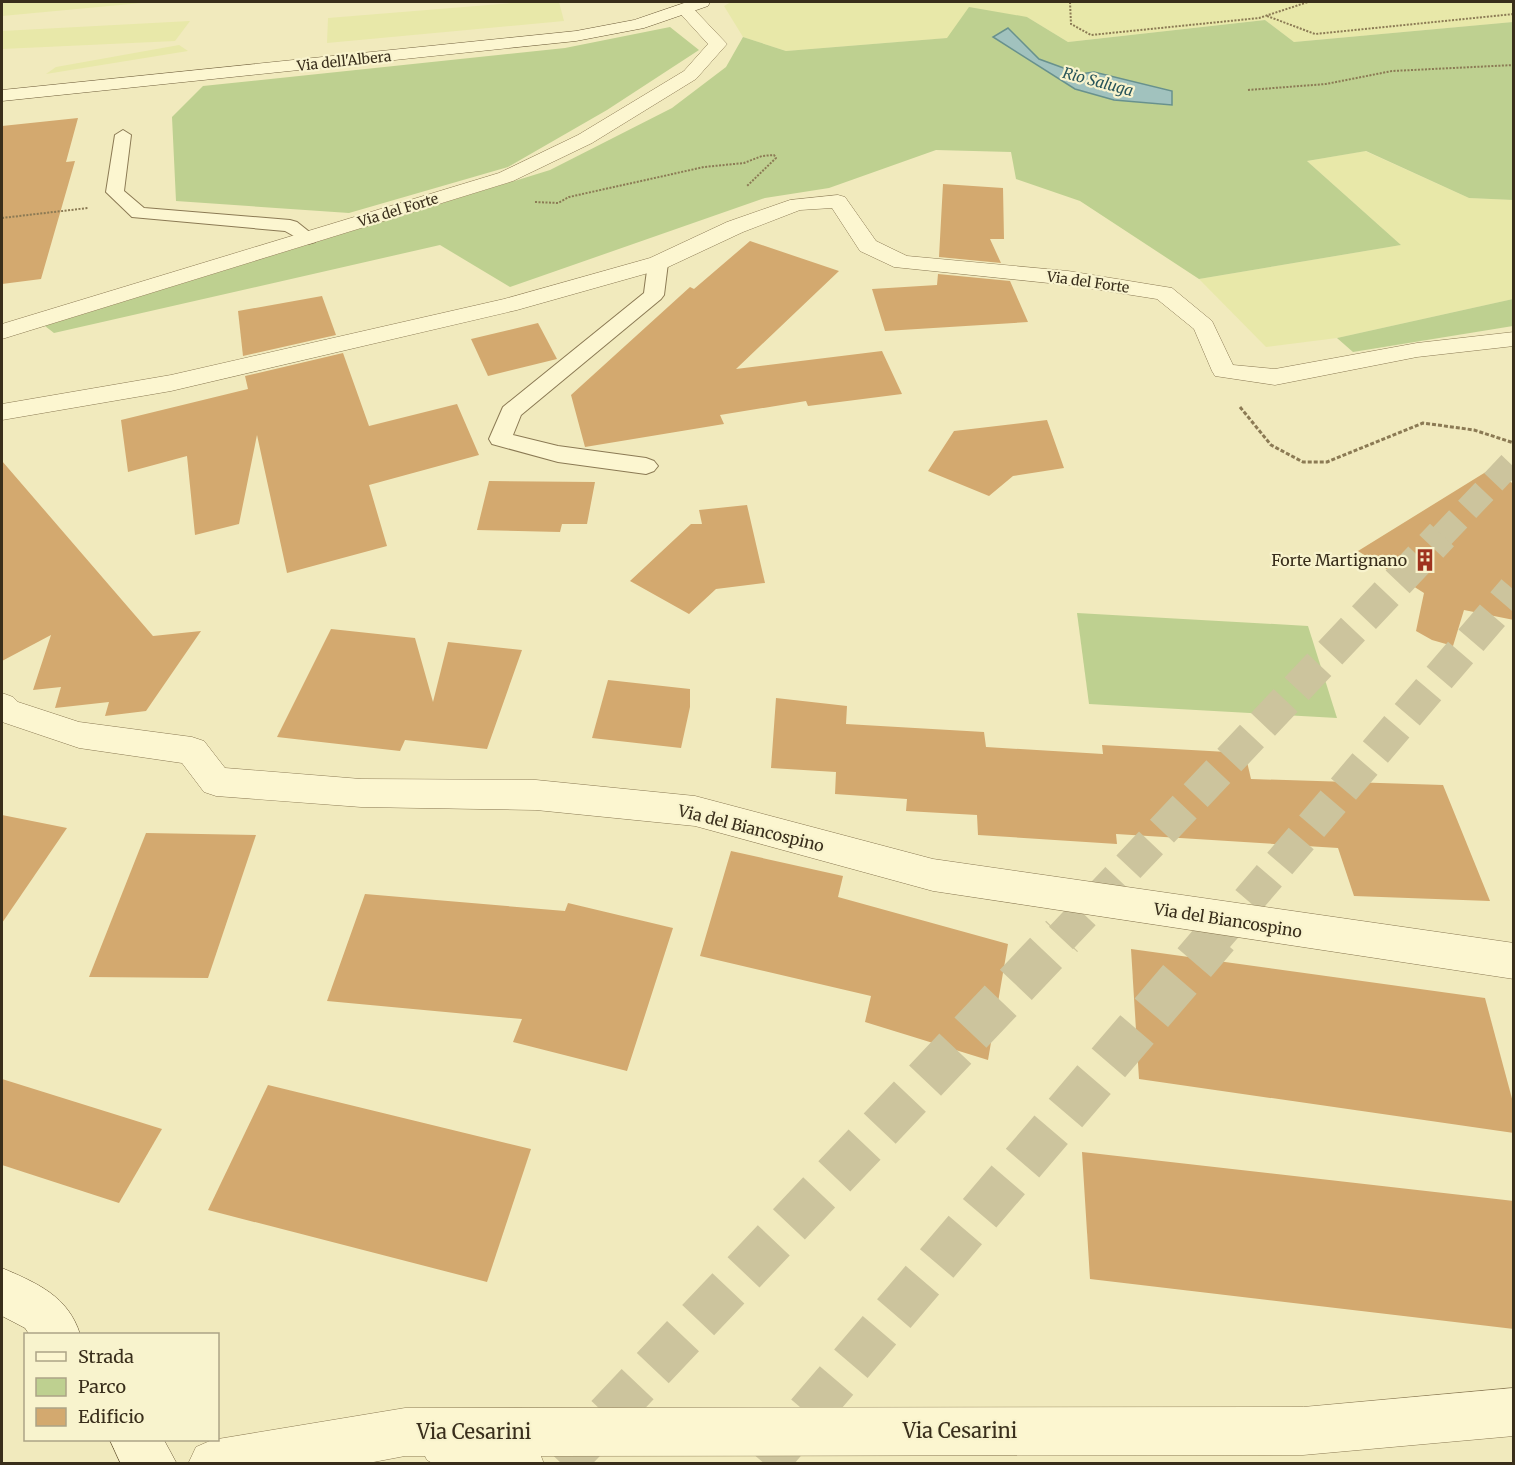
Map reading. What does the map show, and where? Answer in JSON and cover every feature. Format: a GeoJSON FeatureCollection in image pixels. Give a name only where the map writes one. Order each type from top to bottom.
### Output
{"type":"FeatureCollection","features":[{"type":"Feature","properties":{"kind":"street","name":"Via dell'Albera"},"geometry":{"type":"LineString","coordinates":[[2,96],[50,93],[576,36],[638,24],[693,5]]}},
{"type":"Feature","properties":{"kind":"street","name":"Via del Forte"},"geometry":{"type":"LineString","coordinates":[[2,332],[506,177],[585,139],[690,75],[718,44],[693,5]]}},
{"type":"Feature","properties":{"kind":"street","name":"Via del Forte"},"geometry":{"type":"LineString","coordinates":[[2,412],[171,383],[509,305],[658,263],[735,227],[797,204],[838,201],[868,246],[902,262],[1068,278],[1164,293],[1204,326],[1224,371]]}},
{"type":"Feature","properties":{"kind":"street"},"geometry":{"type":"LineString","coordinates":[[1224,371],[1275,377],[1417,350],[1514,339]]}},
{"type":"Feature","properties":{"kind":"street","name":"Via del Biancospino"},"geometry":{"type":"LineString","coordinates":[[2,706],[7,711],[80,735],[192,751],[216,782],[361,793],[536,795],[695,811],[933,875],[1514,961]]}},
{"type":"Feature","properties":{"kind":"street"},"geometry":{"type":"LineString","coordinates":[[2,1291],[41,1312],[56,1333]]}},
{"type":"Feature","properties":{"kind":"street","name":"Via Cesarini"},"geometry":{"type":"LineString","coordinates":[[213,1464],[405,1432],[1303,1431],[1514,1412]]}},
{"type":"Feature","properties":{"kind":"street","name":"Via Cesarini"},"geometry":{"type":"LineString","coordinates":[[405,1432],[519,1464]]}},
{"type":"Feature","properties":{"kind":"street"},"geometry":{"type":"LineString","coordinates":[[135,1441],[152,1464]]}},
{"type":"Feature","properties":{"kind":"lane"},"geometry":{"type":"LineString","coordinates":[[123,135],[115,192],[139,213],[290,226],[308,238]]}},
{"type":"Feature","properties":{"kind":"lane"},"geometry":{"type":"LineString","coordinates":[[646,466],[558,454],[500,439],[512,412],[654,295],[658,263]]}},
{"type":"Feature","properties":{"kind":"path"},"geometry":{"type":"LineString","coordinates":[[1070,2],[1071,24],[1091,35],[1265,15],[1308,2]]}},
{"type":"Feature","properties":{"kind":"path"},"geometry":{"type":"LineString","coordinates":[[1265,15],[1315,34],[1514,14]]}},
{"type":"Feature","properties":{"kind":"path"},"geometry":{"type":"LineString","coordinates":[[1248,90],[1326,84],[1392,71],[1514,65]]}},
{"type":"Feature","properties":{"kind":"path"},"geometry":{"type":"LineString","coordinates":[[535,194],[533,202],[558,203],[569,198],[704,167],[744,163],[762,156],[774,155],[776,158],[743,189]]}},
{"type":"Feature","properties":{"kind":"path"},"geometry":{"type":"LineString","coordinates":[[2,218],[127,203]]}},
{"type":"Feature","properties":{"kind":"path"},"geometry":{"type":"LineString","coordinates":[[1224,371],[1233,398],[1271,445],[1304,462],[1328,462],[1424,423],[1474,430],[1514,443]]}},
{"type":"Feature","properties":{"kind":"green space"},"geometry":{"type":"Polygon","coordinates":[[[2,2],[152,2],[2,16],[2,2]]]}},
{"type":"Feature","properties":{"kind":"green space"},"geometry":{"type":"Polygon","coordinates":[[[524,2],[559,2],[564,21],[327,43],[328,18],[524,2]]]}},
{"type":"Feature","properties":{"kind":"green space"},"geometry":{"type":"Polygon","coordinates":[[[731,2],[1513,2],[1514,22],[1294,42],[1265,20],[1068,42],[1027,17],[948,38],[786,51],[743,37],[724,6],[731,2]]]}},
{"type":"Feature","properties":{"kind":"green space"},"geometry":{"type":"Polygon","coordinates":[[[969,7],[1027,17],[1068,42],[1265,20],[1294,42],[1513,22],[1513,200],[1469,198],[1366,151],[1307,161],[1401,245],[1199,279],[1080,201],[1016,179],[1011,152],[936,150],[829,188],[765,198],[510,287],[440,245],[54,333],[45,326],[550,170],[672,108],[726,67],[743,37],[786,51],[947,38],[969,7]],[[1008,28],[993,37],[1075,89],[1114,100],[1172,105],[1171,91],[1094,72],[1080,74],[1039,59],[1008,28]]]}},
{"type":"Feature","properties":{"kind":"green space"},"geometry":{"type":"Polygon","coordinates":[[[190,21],[175,41],[2,49],[2,31],[190,21]]]}},
{"type":"Feature","properties":{"kind":"green space"},"geometry":{"type":"Polygon","coordinates":[[[670,27],[699,50],[607,110],[508,167],[349,213],[176,201],[172,117],[203,86],[565,48],[670,27]]]}},
{"type":"Feature","properties":{"kind":"green space"},"geometry":{"type":"Polygon","coordinates":[[[179,45],[188,51],[46,74],[56,67],[179,45]]]}},
{"type":"Feature","properties":{"kind":"green space"},"geometry":{"type":"Polygon","coordinates":[[[1365,151],[1469,198],[1513,200],[1513,299],[1337,338],[1266,347],[1199,279],[1401,245],[1307,161],[1365,151]]]}},
{"type":"Feature","properties":{"kind":"green space"},"geometry":{"type":"Polygon","coordinates":[[[1513,299],[1513,326],[1353,352],[1337,338],[1513,299]]]}},
{"type":"Feature","properties":{"kind":"green space"},"geometry":{"type":"Polygon","coordinates":[[[1077,613],[1308,626],[1337,718],[1089,704],[1077,613]]]}},
{"type":"Feature","properties":{"kind":"water","name":"Rio Saluga"},"geometry":{"type":"Polygon","coordinates":[[[1008,28],[1039,59],[1080,74],[1094,72],[1172,91],[1172,105],[1114,100],[1075,89],[993,37],[1008,28]]]}},
{"type":"Feature","properties":{"kind":"building"},"geometry":{"type":"Polygon","coordinates":[[[78,118],[66,162],[75,161],[41,279],[2,284],[2,126],[78,118]]]}},
{"type":"Feature","properties":{"kind":"building"},"geometry":{"type":"Polygon","coordinates":[[[943,184],[1003,188],[1004,239],[990,239],[1001,263],[939,257],[943,184]]]}},
{"type":"Feature","properties":{"kind":"building"},"geometry":{"type":"Polygon","coordinates":[[[750,241],[839,271],[736,369],[882,351],[902,394],[808,406],[806,401],[720,415],[724,424],[585,447],[571,395],[690,287],[694,289],[750,241]]]}},
{"type":"Feature","properties":{"kind":"building"},"geometry":{"type":"Polygon","coordinates":[[[938,274],[1010,281],[1028,322],[885,331],[872,289],[937,285],[938,274]]]}},
{"type":"Feature","properties":{"kind":"building"},"geometry":{"type":"Polygon","coordinates":[[[322,296],[336,335],[243,356],[238,311],[322,296]]]}},
{"type":"Feature","properties":{"kind":"building"},"geometry":{"type":"Polygon","coordinates":[[[538,323],[557,359],[488,376],[471,339],[538,323]]]}},
{"type":"Feature","properties":{"kind":"building"},"geometry":{"type":"Polygon","coordinates":[[[343,353],[369,426],[457,404],[479,455],[369,485],[387,546],[287,573],[257,435],[239,524],[195,535],[187,456],[128,472],[121,420],[248,389],[245,376],[343,353]]]}},
{"type":"Feature","properties":{"kind":"building"},"geometry":{"type":"Polygon","coordinates":[[[1047,420],[1064,468],[1013,476],[989,496],[928,471],[954,431],[1047,420]]]}},
{"type":"Feature","properties":{"kind":"building"},"geometry":{"type":"Polygon","coordinates":[[[2,461],[153,636],[201,631],[146,711],[105,716],[109,702],[55,708],[61,687],[33,690],[51,635],[2,661],[2,461]]]}},
{"type":"Feature","properties":{"kind":"building","name":"Forte Martignano"},"geometry":{"type":"Polygon","coordinates":[[[1489,470],[1514,484],[1514,620],[1464,610],[1453,646],[1432,640],[1416,631],[1424,593],[1358,551],[1489,470]]]}},
{"type":"Feature","properties":{"kind":"building"},"geometry":{"type":"Polygon","coordinates":[[[489,481],[595,482],[587,524],[562,524],[560,532],[477,530],[489,481]]]}},
{"type":"Feature","properties":{"kind":"building"},"geometry":{"type":"Polygon","coordinates":[[[747,505],[765,583],[716,589],[689,614],[630,581],[691,524],[702,524],[699,510],[747,505]]]}},
{"type":"Feature","properties":{"kind":"building"},"geometry":{"type":"Polygon","coordinates":[[[331,629],[415,638],[433,702],[448,642],[522,650],[487,749],[405,740],[400,751],[277,737],[331,629]]]}},
{"type":"Feature","properties":{"kind":"building"},"geometry":{"type":"Polygon","coordinates":[[[608,680],[690,689],[690,707],[681,748],[592,738],[608,680]]]}},
{"type":"Feature","properties":{"kind":"building"},"geometry":{"type":"Polygon","coordinates":[[[776,698],[847,706],[846,724],[984,732],[986,747],[1103,754],[1102,745],[1245,753],[1251,779],[1443,785],[1490,901],[1354,896],[1338,848],[1116,834],[1117,844],[978,835],[977,815],[906,811],[907,799],[835,794],[836,772],[771,768],[776,698]]]}},
{"type":"Feature","properties":{"kind":"building"},"geometry":{"type":"Polygon","coordinates":[[[2,815],[67,828],[2,923],[2,815]]]}},
{"type":"Feature","properties":{"kind":"building"},"geometry":{"type":"Polygon","coordinates":[[[146,833],[256,835],[208,978],[89,977],[146,833]]]}},
{"type":"Feature","properties":{"kind":"building"},"geometry":{"type":"Polygon","coordinates":[[[731,851],[843,876],[838,897],[1008,944],[988,1060],[865,1022],[871,996],[700,956],[731,851]]]}},
{"type":"Feature","properties":{"kind":"building"},"geometry":{"type":"Polygon","coordinates":[[[365,894],[565,911],[568,903],[673,928],[627,1071],[513,1042],[522,1019],[327,1001],[365,894]]]}},
{"type":"Feature","properties":{"kind":"building"},"geometry":{"type":"Polygon","coordinates":[[[1131,949],[1485,998],[1514,1106],[1514,1133],[1139,1079],[1131,949]]]}},
{"type":"Feature","properties":{"kind":"building"},"geometry":{"type":"Polygon","coordinates":[[[2,1079],[162,1129],[119,1203],[2,1165],[2,1079]]]}},
{"type":"Feature","properties":{"kind":"building"},"geometry":{"type":"Polygon","coordinates":[[[268,1085],[531,1149],[487,1282],[208,1210],[268,1085]]]}},
{"type":"Feature","properties":{"kind":"building"},"geometry":{"type":"Polygon","coordinates":[[[1082,1152],[1514,1201],[1514,1329],[1090,1279],[1082,1152]]]}},
{"type":"Feature","properties":{"kind":"tunnel"},"geometry":{"type":"LineString","coordinates":[[1441,537],[1514,460]]}},
{"type":"Feature","properties":{"kind":"tunnel"},"geometry":{"type":"LineString","coordinates":[[1061,938],[1442,535]]}},
{"type":"Feature","properties":{"kind":"tunnel"},"geometry":{"type":"LineString","coordinates":[[1216,938],[1514,590]]}},
{"type":"Feature","properties":{"kind":"tunnel"},"geometry":{"type":"LineString","coordinates":[[562,1464],[1062,936]]}},
{"type":"Feature","properties":{"kind":"tunnel"},"geometry":{"type":"LineString","coordinates":[[765,1464],[1217,936]]}},
{"type":"Feature","properties":{"kind":"place","name":"Forte Martignano"},"geometry":{"type":"Point","coordinates":[1425,560]}}]}
